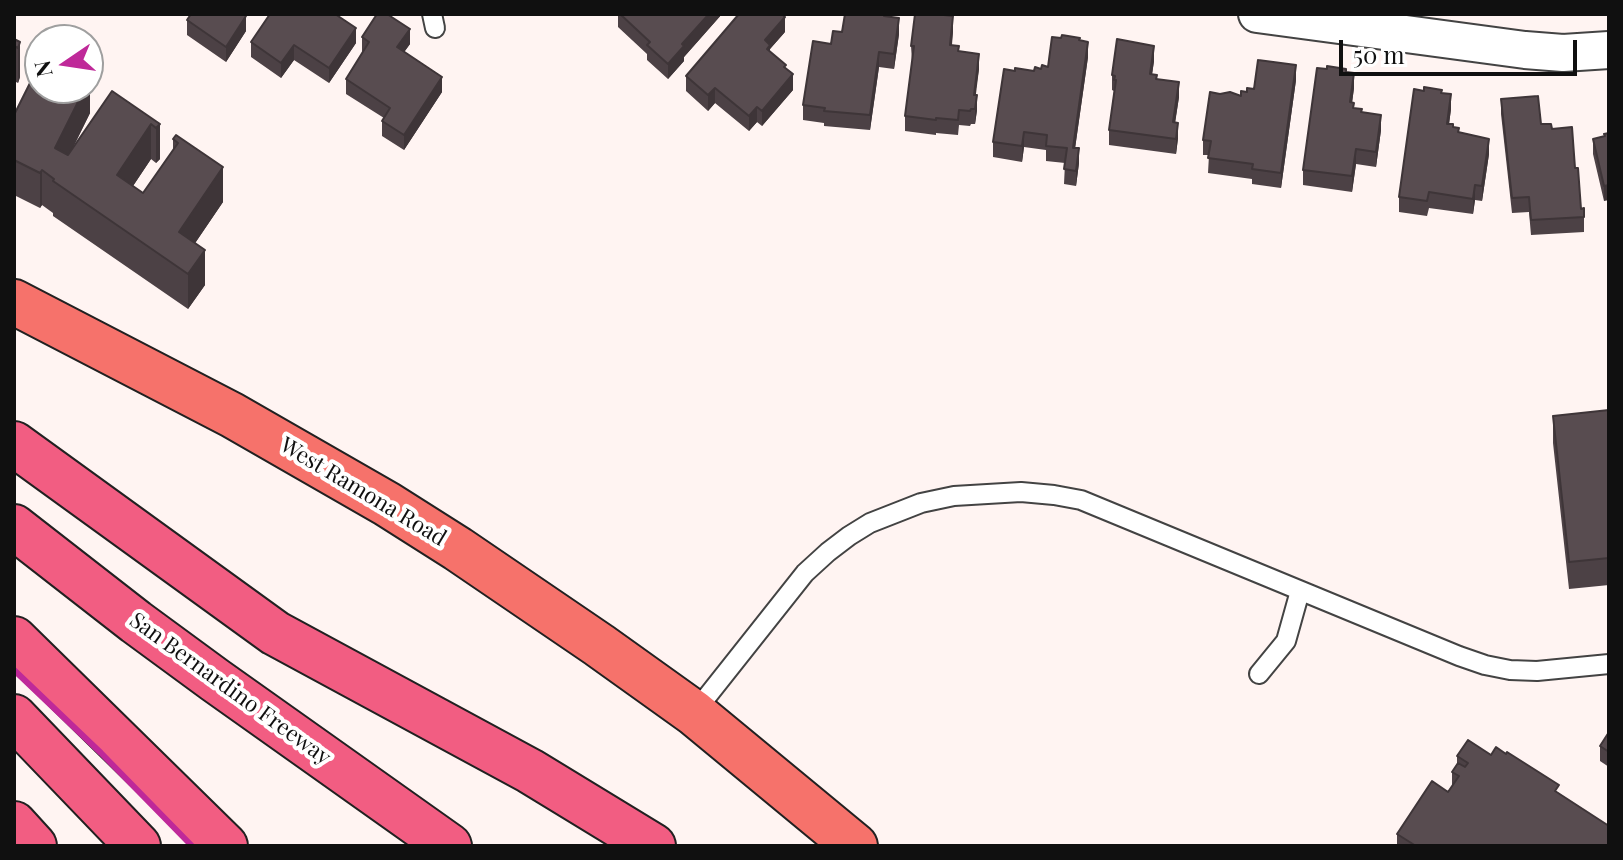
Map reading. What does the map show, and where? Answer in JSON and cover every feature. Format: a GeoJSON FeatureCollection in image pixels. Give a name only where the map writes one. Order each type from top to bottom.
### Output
{"type":"FeatureCollection","features":[{"type":"Feature","properties":{"kind":"highway"},"geometry":{"type":"LineString","coordinates":[[14,444],[275,633],[530,771],[653,846]]}},
{"type":"Feature","properties":{"kind":"highway","name":"San Bernardino Freeway"},"geometry":{"type":"LineString","coordinates":[[14,527],[204,672],[449,846]]}},
{"type":"Feature","properties":{"kind":"highway"},"geometry":{"type":"LineString","coordinates":[[14,639],[225,846]]}},
{"type":"Feature","properties":{"kind":"highway"},"geometry":{"type":"LineString","coordinates":[[14,717],[138,846]]}},
{"type":"Feature","properties":{"kind":"highway"},"geometry":{"type":"LineString","coordinates":[[14,824],[34,846]]}},
{"type":"Feature","properties":{"kind":"main road","name":"West Ramona Road"},"geometry":{"type":"LineString","coordinates":[[14,302],[232,415],[387,504],[518,588],[694,713],[855,846]]}},
{"type":"Feature","properties":{"kind":"street"},"geometry":{"type":"LineString","coordinates":[[1257,14],[1525,50],[1563,53],[1609,50]]}},
{"type":"Feature","properties":{"kind":"lane"},"geometry":{"type":"LineString","coordinates":[[694,713],[789,592],[828,552],[859,529],[921,503],[954,496],[1021,492],[1081,500],[1485,665],[1537,671],[1609,664]]}},
{"type":"Feature","properties":{"kind":"lane"},"geometry":{"type":"LineString","coordinates":[[1259,674],[1286,641],[1300,591]]}},
{"type":"Feature","properties":{"kind":"building"},"geometry":{"type":"Polygon","coordinates":[[[191,14],[246,16],[226,47],[187,20],[191,14]]]}},
{"type":"Feature","properties":{"kind":"building"},"geometry":{"type":"Polygon","coordinates":[[[270,14],[335,14],[356,28],[329,68],[294,45],[281,63],[251,42],[270,14]]]}},
{"type":"Feature","properties":{"kind":"building"},"geometry":{"type":"Polygon","coordinates":[[[377,14],[387,14],[410,29],[397,47],[442,77],[404,135],[382,121],[390,108],[346,79],[369,42],[362,37],[377,14]]]}},
{"type":"Feature","properties":{"kind":"building"},"geometry":{"type":"Polygon","coordinates":[[[620,14],[709,14],[668,64],[620,14]]]}},
{"type":"Feature","properties":{"kind":"building"},"geometry":{"type":"Polygon","coordinates":[[[739,14],[782,14],[785,17],[765,40],[770,45],[767,49],[793,74],[762,111],[757,107],[749,116],[715,88],[708,95],[686,76],[739,14]]]}},
{"type":"Feature","properties":{"kind":"building"},"geometry":{"type":"Polygon","coordinates":[[[845,14],[885,14],[899,18],[894,54],[879,52],[870,115],[824,111],[825,108],[803,105],[813,41],[831,44],[833,31],[842,32],[845,14]]]}},
{"type":"Feature","properties":{"kind":"building"},"geometry":{"type":"Polygon","coordinates":[[[915,14],[953,16],[950,45],[959,46],[958,51],[979,54],[975,109],[959,110],[958,120],[905,116],[915,14]]]}},
{"type":"Feature","properties":{"kind":"building"},"geometry":{"type":"Polygon","coordinates":[[[1062,35],[1088,42],[1073,148],[1079,148],[1076,171],[1064,169],[1067,148],[1046,146],[1047,135],[1024,132],[1022,146],[993,142],[1004,69],[1034,71],[1035,67],[1041,69],[1042,65],[1048,67],[1052,37],[1061,38],[1062,35]]]}},
{"type":"Feature","properties":{"kind":"building"},"geometry":{"type":"Polygon","coordinates":[[[1117,39],[1154,46],[1150,74],[1157,75],[1156,79],[1179,82],[1173,122],[1178,123],[1176,139],[1109,130],[1116,80],[1112,75],[1117,39]]]}},
{"type":"Feature","properties":{"kind":"building"},"geometry":{"type":"Polygon","coordinates":[[[1258,60],[1296,65],[1281,173],[1252,169],[1253,164],[1208,158],[1211,141],[1203,140],[1210,92],[1230,92],[1241,96],[1241,91],[1254,89],[1258,60]]]}},
{"type":"Feature","properties":{"kind":"building"},"geometry":{"type":"Polygon","coordinates":[[[1327,66],[1354,73],[1350,102],[1354,103],[1353,108],[1381,115],[1376,152],[1356,149],[1352,176],[1303,170],[1317,68],[1327,69],[1327,66]]]}},
{"type":"Feature","properties":{"kind":"building"},"geometry":{"type":"Polygon","coordinates":[[[1424,87],[1451,94],[1447,124],[1459,128],[1458,132],[1489,139],[1482,186],[1475,185],[1473,199],[1429,192],[1427,201],[1399,197],[1414,89],[1424,91],[1424,87]]]}},
{"type":"Feature","properties":{"kind":"building"},"geometry":{"type":"Polygon","coordinates":[[[112,91],[160,124],[156,128],[151,124],[117,175],[143,193],[178,143],[173,139],[176,135],[223,167],[179,232],[205,250],[188,274],[53,181],[42,170],[40,173],[14,160],[14,115],[24,95],[24,104],[77,104],[55,148],[68,155],[112,91]]]}},
{"type":"Feature","properties":{"kind":"building"},"geometry":{"type":"Polygon","coordinates":[[[1538,96],[1541,124],[1551,124],[1552,129],[1572,127],[1575,168],[1578,168],[1584,217],[1531,220],[1529,197],[1512,198],[1501,99],[1538,96]]]}},
{"type":"Feature","properties":{"kind":"building"},"geometry":{"type":"Polygon","coordinates":[[[1609,133],[1609,185],[1604,186],[1593,139],[1609,133]]]}},
{"type":"Feature","properties":{"kind":"building"},"geometry":{"type":"Polygon","coordinates":[[[1609,410],[1609,558],[1569,562],[1553,416],[1609,410]]]}},
{"type":"Feature","properties":{"kind":"building"},"geometry":{"type":"Polygon","coordinates":[[[1609,732],[1609,752],[1600,746],[1609,732]]]}},
{"type":"Feature","properties":{"kind":"building"},"geometry":{"type":"Polygon","coordinates":[[[1468,740],[1491,755],[1496,747],[1507,752],[1559,785],[1555,791],[1609,826],[1609,846],[1416,846],[1397,834],[1432,781],[1448,792],[1459,776],[1452,772],[1458,763],[1465,767],[1468,763],[1457,756],[1468,740]]]}},
{"type":"Feature","properties":{"kind":"railway"},"geometry":{"type":"LineString","coordinates":[[14,670],[192,846]]}}]}
